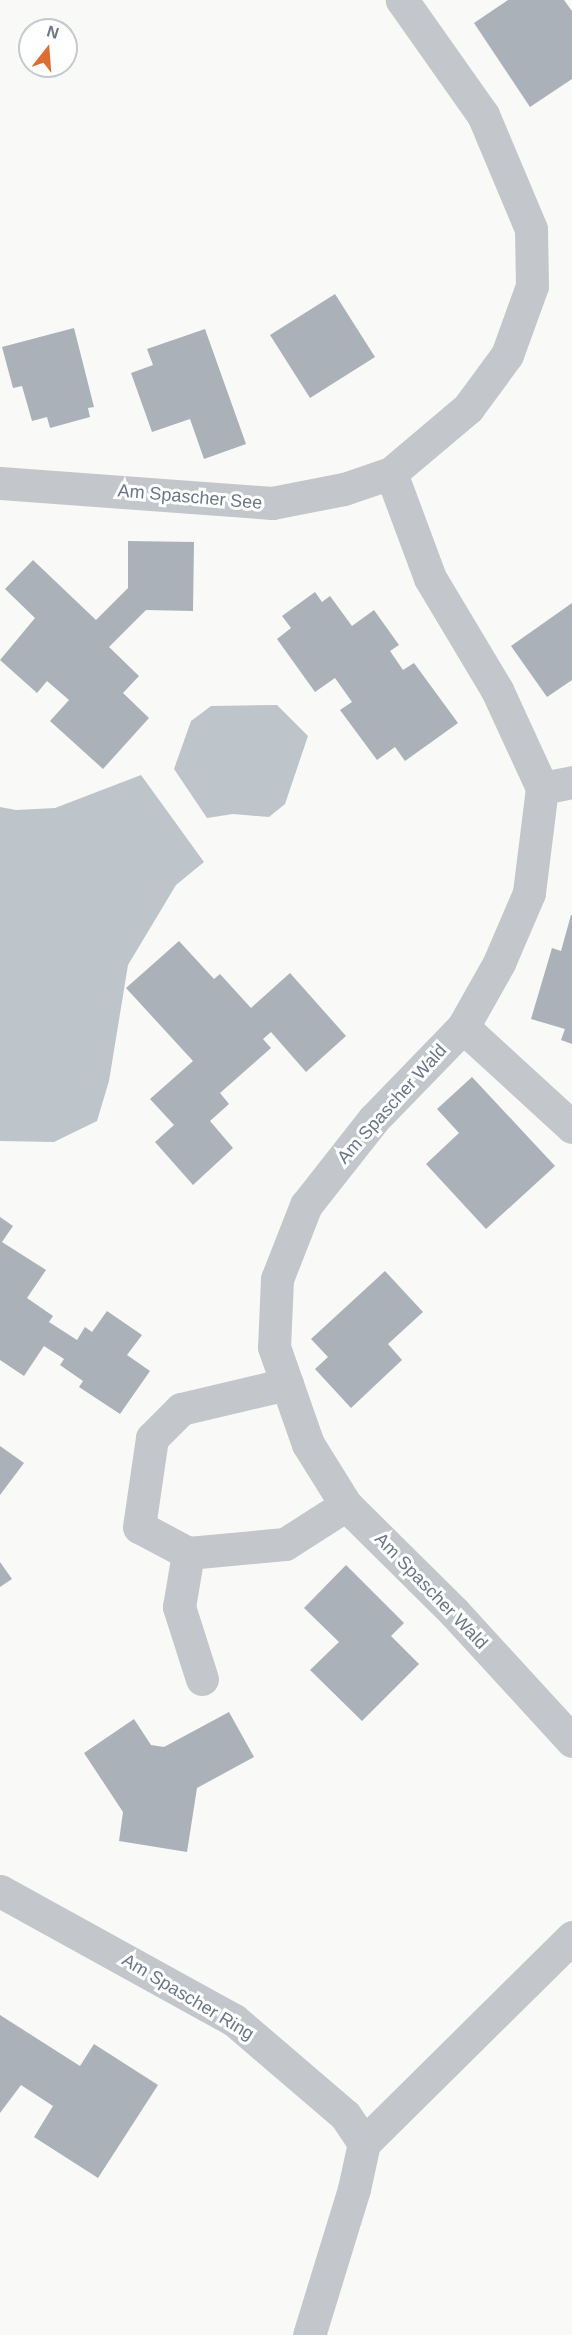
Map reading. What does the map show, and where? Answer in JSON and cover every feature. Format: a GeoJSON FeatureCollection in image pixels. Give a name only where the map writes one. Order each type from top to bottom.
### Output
{"type":"FeatureCollection","features":[{"type":"Feature","properties":{"kind":"street","name":"Am Spascher See"},"geometry":{"type":"LineString","coordinates":[[0,483],[272,503],[344,489],[391,474],[468,408],[507,355],[532,286],[531,229],[483,115],[402,0]]}},
{"type":"Feature","properties":{"kind":"street","name":"Am Spascher Wald"},"geometry":{"type":"LineString","coordinates":[[391,474],[430,578],[557,785],[529,893],[499,963],[463,1027],[373,1120],[306,1205],[277,1280],[274,1347],[308,1444],[346,1505],[454,1612],[572,1741]]}},
{"type":"Feature","properties":{"kind":"street"},"geometry":{"type":"LineString","coordinates":[[463,1027],[572,1127]]}},
{"type":"Feature","properties":{"kind":"street"},"geometry":{"type":"LineString","coordinates":[[287,1384],[181,1410],[152,1438],[139,1527],[188,1552],[285,1544],[346,1505]]}},
{"type":"Feature","properties":{"kind":"street"},"geometry":{"type":"LineString","coordinates":[[188,1552],[179,1607],[202,1679]]}},
{"type":"Feature","properties":{"kind":"street","name":"Am Spascher Ring"},"geometry":{"type":"LineString","coordinates":[[0,1891],[234,2020],[345,2115],[364,2143]]}},
{"type":"Feature","properties":{"kind":"street"},"geometry":{"type":"LineString","coordinates":[[309,2335],[354,2190],[364,2143],[572,1937]]}},
{"type":"Feature","properties":{"kind":"shaded area"},"geometry":{"type":"Polygon","coordinates":[[[277,705],[308,736],[285,804],[269,817],[233,814],[207,818],[174,769],[191,721],[211,706],[277,705]]]}},
{"type":"Feature","properties":{"kind":"shaded area"},"geometry":{"type":"Polygon","coordinates":[[[141,775],[204,862],[176,885],[128,965],[109,1081],[97,1121],[54,1142],[0,1141],[0,807],[16,810],[55,808],[141,775]]]}},
{"type":"Feature","properties":{"kind":"building"},"geometry":{"type":"Polygon","coordinates":[[[508,0],[564,0],[572,11],[572,79],[530,107],[474,23],[508,0]]]}},
{"type":"Feature","properties":{"kind":"building"},"geometry":{"type":"Polygon","coordinates":[[[335,294],[375,357],[310,398],[270,335],[335,294]]]}},
{"type":"Feature","properties":{"kind":"building"},"geometry":{"type":"Polygon","coordinates":[[[74,328],[94,407],[88,408],[90,417],[50,428],[47,417],[32,421],[22,386],[13,388],[2,347],[74,328]]]}},
{"type":"Feature","properties":{"kind":"building"},"geometry":{"type":"Polygon","coordinates":[[[205,329],[246,444],[204,459],[190,419],[152,432],[131,373],[153,365],[147,349],[205,329]]]}},
{"type":"Feature","properties":{"kind":"building"},"geometry":{"type":"Polygon","coordinates":[[[128,541],[194,542],[193,611],[146,610],[109,647],[139,676],[123,693],[149,718],[103,769],[50,721],[69,700],[47,681],[37,693],[0,660],[35,618],[5,589],[33,560],[96,620],[128,588],[128,541]]]}},
{"type":"Feature","properties":{"kind":"building"},"geometry":{"type":"Polygon","coordinates":[[[315,592],[322,602],[330,596],[352,626],[374,610],[399,645],[390,651],[403,670],[414,663],[458,723],[405,761],[395,747],[377,760],[340,710],[352,702],[335,678],[315,692],[277,639],[291,628],[282,616],[315,592]]]}},
{"type":"Feature","properties":{"kind":"building"},"geometry":{"type":"Polygon","coordinates":[[[572,603],[572,680],[547,697],[511,646],[572,603]]]}},
{"type":"Feature","properties":{"kind":"building"},"geometry":{"type":"Polygon","coordinates":[[[571,915],[572,1044],[561,1040],[565,1029],[531,1019],[552,948],[561,951],[571,915]]]}},
{"type":"Feature","properties":{"kind":"building"},"geometry":{"type":"Polygon","coordinates":[[[179,941],[214,979],[220,974],[251,1008],[290,973],[346,1036],[306,1072],[271,1032],[263,1039],[271,1048],[220,1093],[229,1104],[210,1121],[233,1148],[193,1185],[155,1142],[174,1125],[150,1099],[193,1061],[126,988],[179,941]]]}},
{"type":"Feature","properties":{"kind":"building"},"geometry":{"type":"Polygon","coordinates":[[[472,1077],[555,1166],[486,1229],[426,1164],[459,1133],[437,1109],[472,1077]]]}},
{"type":"Feature","properties":{"kind":"building"},"geometry":{"type":"Polygon","coordinates":[[[0,1217],[13,1226],[2,1242],[46,1270],[27,1298],[53,1316],[49,1322],[77,1340],[85,1327],[92,1332],[107,1311],[142,1335],[127,1355],[150,1371],[120,1414],[79,1387],[83,1381],[60,1365],[64,1359],[44,1346],[24,1376],[0,1360],[0,1217]]]}},
{"type":"Feature","properties":{"kind":"building"},"geometry":{"type":"Polygon","coordinates":[[[385,1271],[423,1312],[388,1344],[402,1360],[351,1408],[315,1369],[328,1357],[311,1339],[385,1271]]]}},
{"type":"Feature","properties":{"kind":"building"},"geometry":{"type":"Polygon","coordinates":[[[0,1446],[24,1463],[0,1495],[0,1446]]]}},
{"type":"Feature","properties":{"kind":"building"},"geometry":{"type":"Polygon","coordinates":[[[0,1562],[12,1579],[0,1587],[0,1562]]]}},
{"type":"Feature","properties":{"kind":"building"},"geometry":{"type":"Polygon","coordinates":[[[346,1565],[404,1623],[391,1636],[419,1664],[362,1721],[310,1670],[339,1642],[304,1608],[346,1565]]]}},
{"type":"Feature","properties":{"kind":"building"},"geometry":{"type":"Polygon","coordinates":[[[229,1712],[254,1757],[197,1788],[187,1852],[119,1841],[123,1812],[84,1753],[134,1719],[151,1745],[164,1747],[229,1712]]]}},
{"type":"Feature","properties":{"kind":"building"},"geometry":{"type":"Polygon","coordinates":[[[0,2015],[80,2066],[94,2044],[158,2085],[98,2178],[34,2137],[53,2106],[21,2085],[0,2113],[0,2015]]]}}]}
